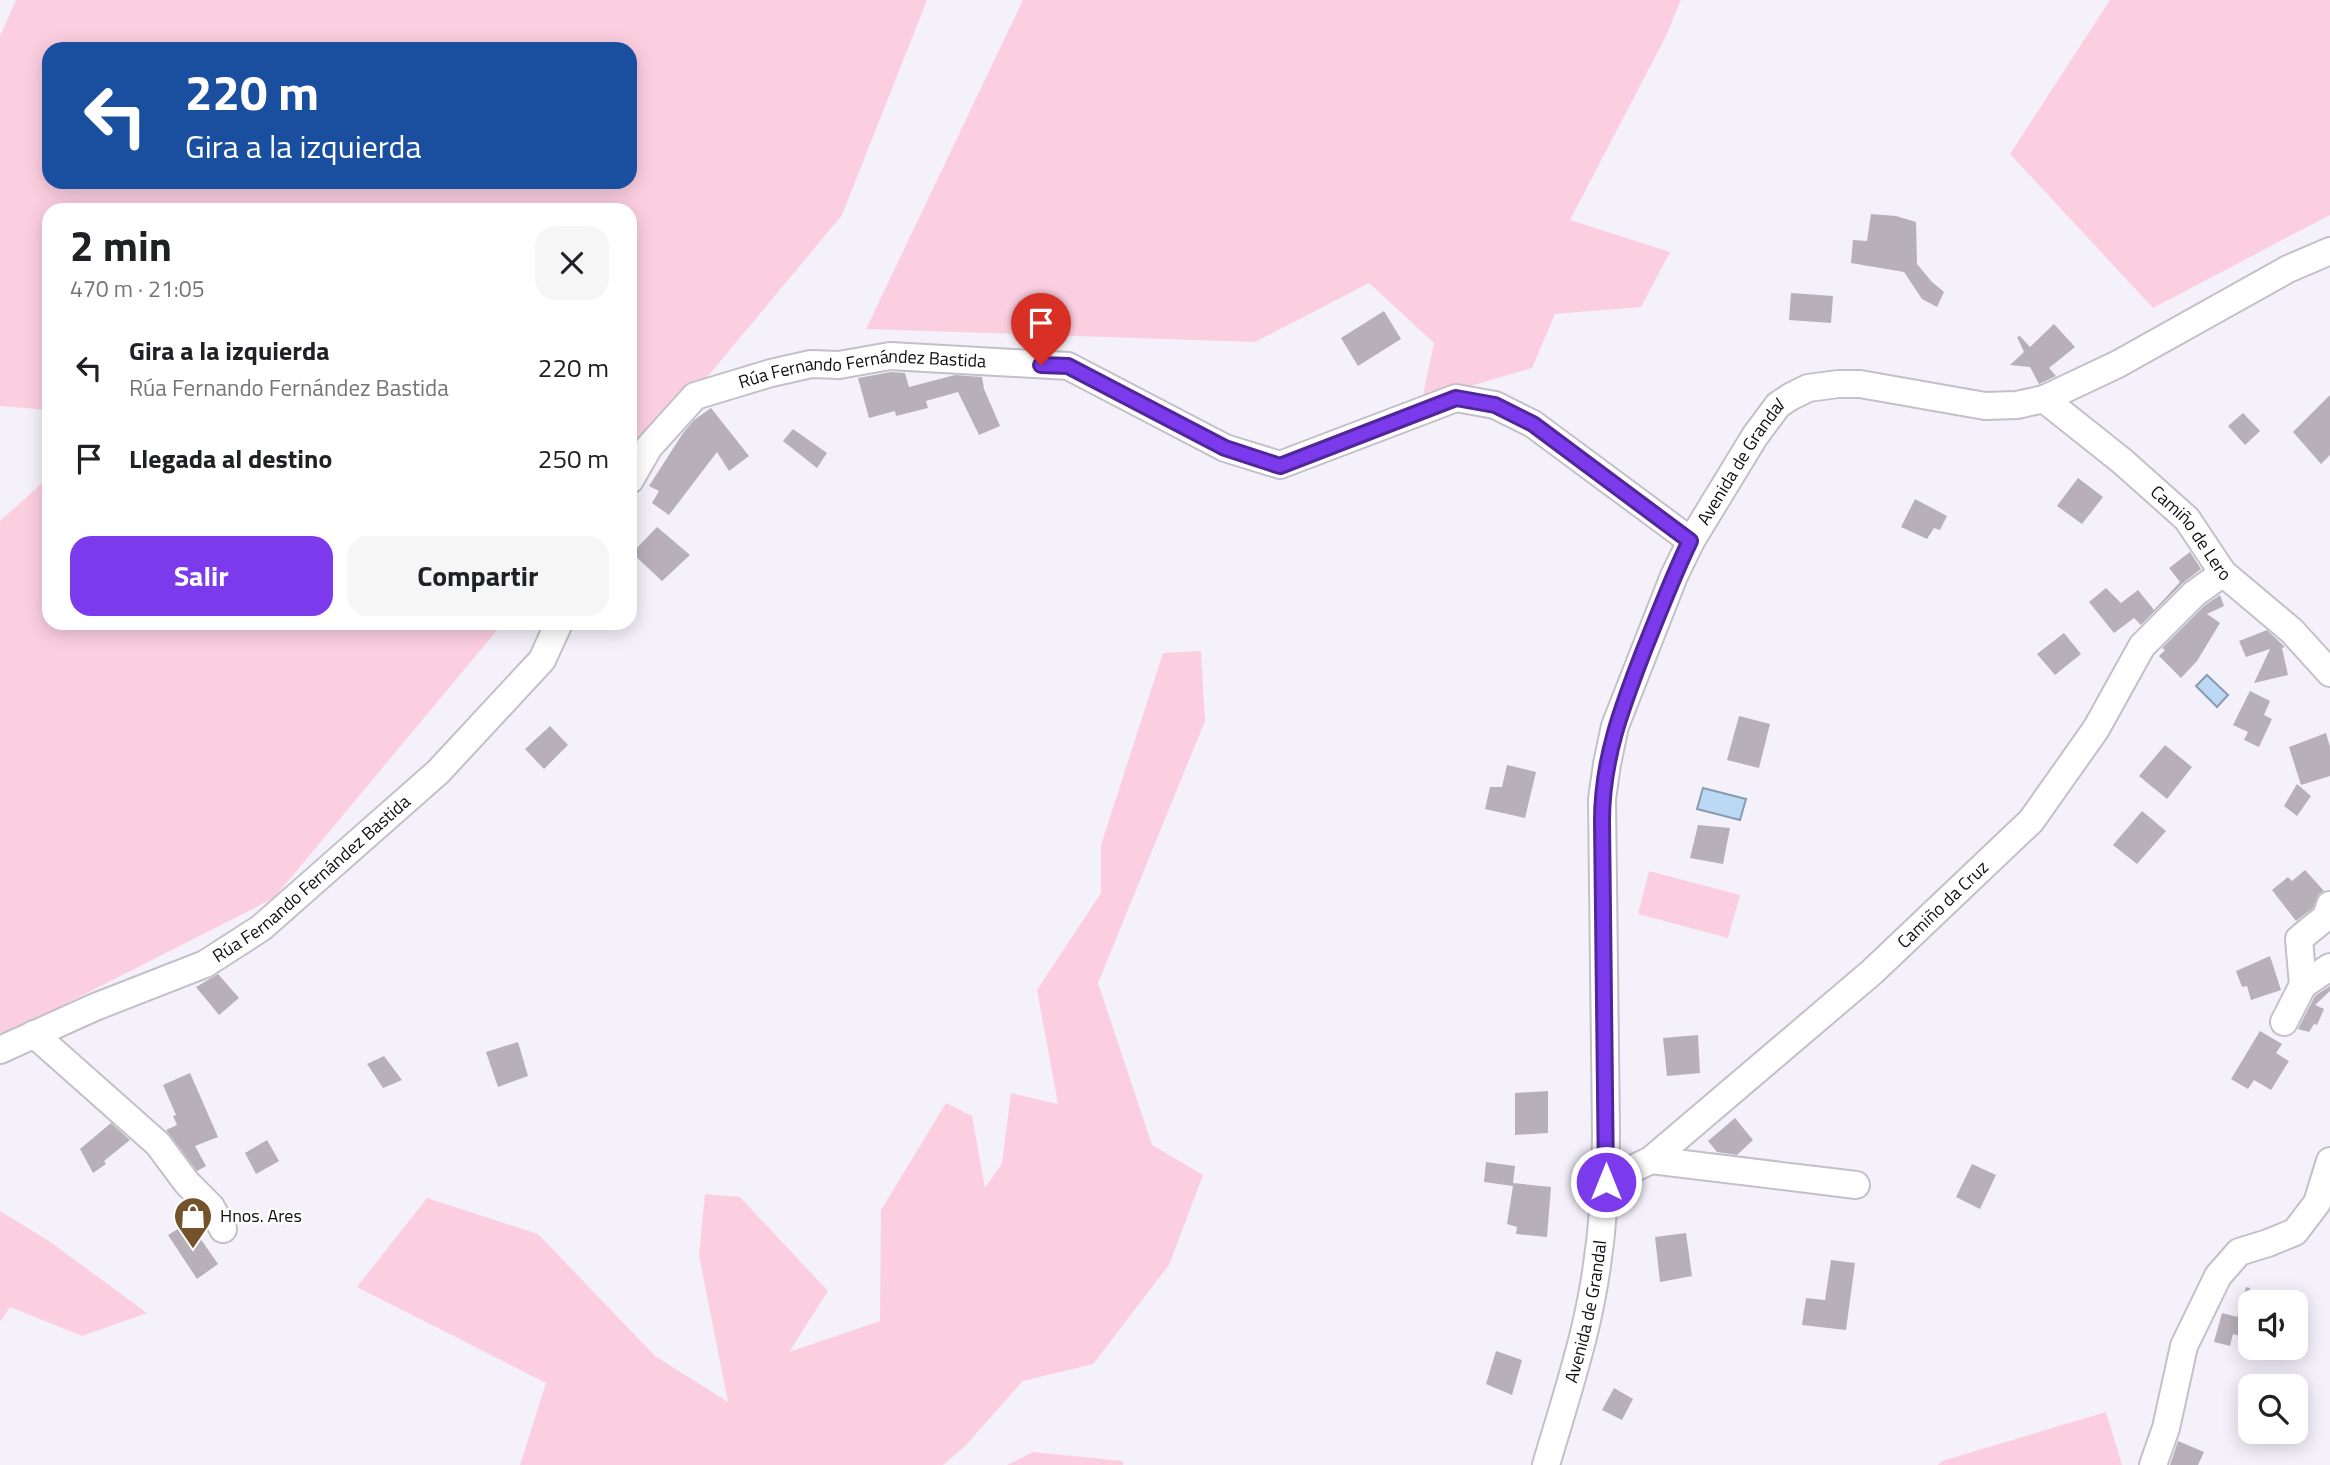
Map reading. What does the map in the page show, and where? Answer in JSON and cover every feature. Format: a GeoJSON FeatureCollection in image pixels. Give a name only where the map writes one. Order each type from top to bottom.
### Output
{"type":"FeatureCollection","features":[{"type":"Feature","properties":{"kind":"street","name":"Avenida de Grandal"},"geometry":{"type":"LineString","coordinates":[[1546,1465],[1587,1320],[1597,1265],[1606,1182],[1602,799],[1607,764],[1615,726],[1690,541],[1765,421],[1778,405],[1790,397],[1808,388],[1838,384],[1860,384],[1985,406],[2017,405],[2044,399],[2118,364],[2288,269],[2330,251]]}},
{"type":"Feature","properties":{"kind":"street","name":"Rúa Fernando Fernández Bastida"},"geometry":{"type":"LineString","coordinates":[[637,468],[649,447],[695,396],[771,373],[811,364],[839,365],[890,356],[1068,366],[1225,448],[1280,466],[1456,398],[1495,405],[1533,424],[1690,541]]}},
{"type":"Feature","properties":{"kind":"street","name":"Camiño de Lero"},"geometry":{"type":"LineString","coordinates":[[2044,399],[2122,461],[2187,519],[2223,573],[2292,631],[2330,673]]}},
{"type":"Feature","properties":{"kind":"street","name":"Camiño da Cruz"},"geometry":{"type":"LineString","coordinates":[[1606,1182],[1651,1160],[1872,972],[2031,821],[2096,729],[2142,646],[2194,594],[2223,573]]}},
{"type":"Feature","properties":{"kind":"street","name":"Rúa Fernando Fernández Bastida"},"geometry":{"type":"LineString","coordinates":[[0,1050],[95,1007],[205,964],[261,928],[438,772],[542,660],[556,630]]}},
{"type":"Feature","properties":{"kind":"street"},"geometry":{"type":"LineString","coordinates":[[2303,985],[2298,939],[2326,917],[2330,905]]}},
{"type":"Feature","properties":{"kind":"street"},"geometry":{"type":"LineString","coordinates":[[2284,1022],[2303,985],[2330,967]]}},
{"type":"Feature","properties":{"kind":"street"},"geometry":{"type":"LineString","coordinates":[[34,1034],[158,1144],[187,1183],[211,1207],[223,1230]]}},
{"type":"Feature","properties":{"kind":"street"},"geometry":{"type":"LineString","coordinates":[[1651,1160],[1856,1185]]}},
{"type":"Feature","properties":{"kind":"street"},"geometry":{"type":"LineString","coordinates":[[2153,1465],[2166,1428],[2184,1346],[2218,1276],[2239,1252],[2295,1232],[2317,1203],[2330,1161]]}},
{"type":"Feature","properties":{"kind":"shaded area"},"geometry":{"type":"Polygon","coordinates":[[[16,0],[927,0],[842,215],[637,462],[637,203],[42,203],[42,409],[0,406],[0,36],[16,0]]]}},
{"type":"Feature","properties":{"kind":"shaded area"},"geometry":{"type":"Polygon","coordinates":[[[1023,0],[1681,0],[1665,38],[1570,220],[1670,252],[1641,307],[1555,314],[1532,368],[1422,400],[1434,343],[1369,283],[1255,342],[866,329],[1023,0]]]}},
{"type":"Feature","properties":{"kind":"shaded area"},"geometry":{"type":"Polygon","coordinates":[[[2110,0],[2330,0],[2330,215],[2153,308],[2010,154],[2110,0]]]}},
{"type":"Feature","properties":{"kind":"shaded area"},"geometry":{"type":"Polygon","coordinates":[[[42,483],[42,630],[497,630],[274,898],[0,1037],[0,521],[42,483]]]}},
{"type":"Feature","properties":{"kind":"shaded area"},"geometry":{"type":"Polygon","coordinates":[[[1201,651],[1205,721],[1098,983],[1152,1145],[1203,1175],[1169,1265],[1093,1364],[1023,1381],[966,1445],[943,1465],[520,1465],[546,1383],[357,1287],[427,1198],[538,1234],[655,1356],[728,1402],[699,1255],[705,1194],[740,1197],[828,1291],[789,1352],[880,1321],[881,1210],[946,1103],[972,1116],[985,1188],[1002,1163],[1011,1093],[1058,1104],[1037,990],[1101,893],[1101,845],[1163,653],[1201,651]]]}},
{"type":"Feature","properties":{"kind":"shaded area"},"geometry":{"type":"Polygon","coordinates":[[[1649,871],[1740,895],[1728,938],[1638,914],[1649,871]]]}},
{"type":"Feature","properties":{"kind":"shaded area"},"geometry":{"type":"Polygon","coordinates":[[[0,1211],[49,1241],[147,1313],[82,1336],[10,1307],[0,1322],[0,1211]]]}},
{"type":"Feature","properties":{"kind":"shaded area"},"geometry":{"type":"Polygon","coordinates":[[[2106,1412],[2122,1465],[1938,1465],[1942,1461],[2106,1412]]]}},
{"type":"Feature","properties":{"kind":"shaded area"},"geometry":{"type":"Polygon","coordinates":[[[1033,1452],[1123,1461],[1123,1465],[1007,1465],[1033,1452]]]}},
{"type":"Feature","properties":{"kind":"water"},"geometry":{"type":"Polygon","coordinates":[[[2207,675],[2228,695],[2217,707],[2196,686],[2207,675]]]}},
{"type":"Feature","properties":{"kind":"water"},"geometry":{"type":"Polygon","coordinates":[[[1703,788],[1746,799],[1740,820],[1697,809],[1703,788]]]}},
{"type":"Feature","properties":{"kind":"building"},"geometry":{"type":"Polygon","coordinates":[[[1871,214],[1896,216],[1916,222],[1917,264],[1944,292],[1937,307],[1922,299],[1904,272],[1851,263],[1853,240],[1867,241],[1871,214]]]}},
{"type":"Feature","properties":{"kind":"building"},"geometry":{"type":"Polygon","coordinates":[[[1791,293],[1833,296],[1831,323],[1789,320],[1791,293]]]}},
{"type":"Feature","properties":{"kind":"building"},"geometry":{"type":"Polygon","coordinates":[[[1384,311],[1401,339],[1358,366],[1341,338],[1384,311]]]}},
{"type":"Feature","properties":{"kind":"building"},"geometry":{"type":"Polygon","coordinates":[[[2054,324],[2075,347],[2049,368],[2056,376],[2039,384],[2030,367],[2010,365],[2024,352],[2017,337],[2020,336],[2030,347],[2054,324]]]}},
{"type":"Feature","properties":{"kind":"building"},"geometry":{"type":"Polygon","coordinates":[[[891,372],[905,373],[909,387],[955,375],[982,377],[984,389],[1000,426],[979,435],[958,392],[926,401],[928,408],[896,416],[895,411],[869,418],[858,378],[891,372]]]}},
{"type":"Feature","properties":{"kind":"building"},"geometry":{"type":"Polygon","coordinates":[[[2330,395],[2330,455],[2321,464],[2293,432],[2330,395]]]}},
{"type":"Feature","properties":{"kind":"building"},"geometry":{"type":"Polygon","coordinates":[[[711,408],[749,456],[729,471],[717,452],[669,515],[652,503],[659,491],[649,486],[683,433],[694,420],[711,408]]]}},
{"type":"Feature","properties":{"kind":"building"},"geometry":{"type":"Polygon","coordinates":[[[2243,413],[2260,431],[2245,445],[2228,426],[2243,413]]]}},
{"type":"Feature","properties":{"kind":"building"},"geometry":{"type":"Polygon","coordinates":[[[793,429],[827,453],[817,468],[783,441],[793,429]]]}},
{"type":"Feature","properties":{"kind":"building"},"geometry":{"type":"Polygon","coordinates":[[[2078,478],[2103,497],[2082,524],[2057,506],[2078,478]]]}},
{"type":"Feature","properties":{"kind":"building"},"geometry":{"type":"Polygon","coordinates":[[[1915,499],[1947,516],[1940,530],[1934,528],[1927,539],[1901,527],[1915,499]]]}},
{"type":"Feature","properties":{"kind":"building"},"geometry":{"type":"Polygon","coordinates":[[[657,527],[690,555],[662,581],[637,558],[637,548],[657,527]]]}},
{"type":"Feature","properties":{"kind":"building"},"geometry":{"type":"Polygon","coordinates":[[[2190,552],[2201,569],[2141,625],[2134,618],[2114,633],[2089,602],[2106,588],[2121,603],[2138,590],[2154,610],[2180,582],[2169,568],[2190,552]]]}},
{"type":"Feature","properties":{"kind":"building"},"geometry":{"type":"Polygon","coordinates":[[[2220,595],[2224,606],[2207,614],[2220,623],[2197,661],[2181,678],[2159,656],[2165,650],[2162,648],[2204,606],[2220,595]]]}},
{"type":"Feature","properties":{"kind":"building"},"geometry":{"type":"Polygon","coordinates":[[[2267,630],[2285,647],[2282,648],[2288,675],[2254,683],[2270,649],[2246,657],[2239,641],[2267,630]]]}},
{"type":"Feature","properties":{"kind":"building"},"geometry":{"type":"Polygon","coordinates":[[[2064,633],[2081,654],[2055,675],[2037,654],[2064,633]]]}},
{"type":"Feature","properties":{"kind":"building"},"geometry":{"type":"Polygon","coordinates":[[[2250,691],[2270,701],[2264,715],[2272,719],[2259,747],[2244,740],[2248,732],[2233,725],[2250,691]]]}},
{"type":"Feature","properties":{"kind":"building"},"geometry":{"type":"Polygon","coordinates":[[[1739,716],[1770,724],[1759,768],[1727,760],[1739,716]]]}},
{"type":"Feature","properties":{"kind":"building"},"geometry":{"type":"Polygon","coordinates":[[[550,726],[568,745],[544,769],[525,749],[550,726]]]}},
{"type":"Feature","properties":{"kind":"building"},"geometry":{"type":"Polygon","coordinates":[[[2326,733],[2330,747],[2330,776],[2301,785],[2289,747],[2326,733]]]}},
{"type":"Feature","properties":{"kind":"building"},"geometry":{"type":"Polygon","coordinates":[[[2165,745],[2192,767],[2167,799],[2139,776],[2165,745]]]}},
{"type":"Feature","properties":{"kind":"building"},"geometry":{"type":"Polygon","coordinates":[[[1507,765],[1536,772],[1525,818],[1485,809],[1490,787],[1502,787],[1507,765]]]}},
{"type":"Feature","properties":{"kind":"building"},"geometry":{"type":"Polygon","coordinates":[[[2297,784],[2311,796],[2297,816],[2284,806],[2297,784]]]}},
{"type":"Feature","properties":{"kind":"building"},"geometry":{"type":"Polygon","coordinates":[[[2142,811],[2166,831],[2137,864],[2113,845],[2142,811]]]}},
{"type":"Feature","properties":{"kind":"building"},"geometry":{"type":"Polygon","coordinates":[[[1698,825],[1730,828],[1723,864],[1690,858],[1698,825]]]}},
{"type":"Feature","properties":{"kind":"building"},"geometry":{"type":"Polygon","coordinates":[[[2305,870],[2324,891],[2319,894],[2313,908],[2296,921],[2272,890],[2288,877],[2292,881],[2305,870]]]}},
{"type":"Feature","properties":{"kind":"building"},"geometry":{"type":"Polygon","coordinates":[[[2270,956],[2281,990],[2251,1000],[2247,986],[2242,987],[2236,971],[2270,956]]]}},
{"type":"Feature","properties":{"kind":"building"},"geometry":{"type":"Polygon","coordinates":[[[218,974],[239,998],[219,1015],[196,987],[218,974]]]}},
{"type":"Feature","properties":{"kind":"building"},"geometry":{"type":"Polygon","coordinates":[[[2330,986],[2330,991],[2315,1005],[2324,1009],[2317,1025],[2314,1024],[2309,1032],[2298,1029],[2315,996],[2330,986]]]}},
{"type":"Feature","properties":{"kind":"building"},"geometry":{"type":"Polygon","coordinates":[[[2260,1031],[2282,1044],[2276,1053],[2289,1061],[2271,1090],[2254,1080],[2248,1089],[2231,1079],[2260,1031]]]}},
{"type":"Feature","properties":{"kind":"building"},"geometry":{"type":"Polygon","coordinates":[[[1698,1035],[1700,1073],[1667,1076],[1663,1038],[1698,1035]]]}},
{"type":"Feature","properties":{"kind":"building"},"geometry":{"type":"Polygon","coordinates":[[[518,1042],[528,1076],[498,1087],[486,1052],[518,1042]]]}},
{"type":"Feature","properties":{"kind":"building"},"geometry":{"type":"Polygon","coordinates":[[[384,1056],[402,1080],[383,1088],[367,1064],[384,1056]]]}},
{"type":"Feature","properties":{"kind":"building"},"geometry":{"type":"Polygon","coordinates":[[[190,1073],[218,1137],[195,1146],[206,1166],[197,1171],[166,1130],[177,1125],[173,1116],[176,1115],[163,1085],[190,1073]]]}},
{"type":"Feature","properties":{"kind":"building"},"geometry":{"type":"Polygon","coordinates":[[[1548,1091],[1548,1133],[1515,1135],[1515,1093],[1548,1091]]]}},
{"type":"Feature","properties":{"kind":"building"},"geometry":{"type":"Polygon","coordinates":[[[1735,1118],[1753,1140],[1737,1155],[1717,1152],[1708,1141],[1735,1118]]]}},
{"type":"Feature","properties":{"kind":"building"},"geometry":{"type":"Polygon","coordinates":[[[111,1123],[130,1140],[93,1173],[80,1149],[111,1123]]]}},
{"type":"Feature","properties":{"kind":"building"},"geometry":{"type":"Polygon","coordinates":[[[267,1140],[279,1161],[256,1174],[245,1153],[267,1140]]]}},
{"type":"Feature","properties":{"kind":"building"},"geometry":{"type":"Polygon","coordinates":[[[1486,1162],[1515,1166],[1513,1183],[1551,1187],[1547,1237],[1516,1234],[1517,1227],[1507,1224],[1513,1186],[1484,1182],[1486,1162]]]}},
{"type":"Feature","properties":{"kind":"building"},"geometry":{"type":"Polygon","coordinates":[[[1972,1164],[1996,1175],[1980,1209],[1956,1197],[1972,1164]]]}},
{"type":"Feature","properties":{"kind":"building","name":"Hnos. Ares"},"geometry":{"type":"Polygon","coordinates":[[[189,1222],[218,1264],[197,1279],[168,1235],[189,1222]]]}},
{"type":"Feature","properties":{"kind":"building"},"geometry":{"type":"Polygon","coordinates":[[[1686,1233],[1692,1276],[1660,1282],[1655,1237],[1686,1233]]]}},
{"type":"Feature","properties":{"kind":"building"},"geometry":{"type":"Polygon","coordinates":[[[1831,1260],[1855,1263],[1846,1330],[1802,1325],[1806,1298],[1825,1300],[1831,1260]]]}},
{"type":"Feature","properties":{"kind":"building"},"geometry":{"type":"Polygon","coordinates":[[[2222,1313],[2237,1317],[2238,1314],[2238,1335],[2233,1334],[2230,1346],[2214,1342],[2222,1313]]]}},
{"type":"Feature","properties":{"kind":"building"},"geometry":{"type":"Polygon","coordinates":[[[1496,1351],[1522,1360],[1512,1395],[1486,1384],[1496,1351]]]}},
{"type":"Feature","properties":{"kind":"building"},"geometry":{"type":"Polygon","coordinates":[[[1614,1388],[1633,1399],[1622,1420],[1602,1410],[1614,1388]]]}},
{"type":"Feature","properties":{"kind":"building"},"geometry":{"type":"Polygon","coordinates":[[[2178,1441],[2204,1452],[2198,1465],[2170,1465],[2178,1441]]]}},
{"type":"Feature","properties":{"kind":"place","name":"Hnos. Ares"},"geometry":{"type":"Point","coordinates":[193,1250]}},
{"type":"Feature","properties":{"kind":"route"},"geometry":{"type":"LineString","coordinates":[[1041,365],[1068,366],[1225,448],[1280,466],[1456,398],[1495,405],[1533,424],[1690,541],[1615,726],[1604,782],[1602,821],[1606,1182]]}}]}
